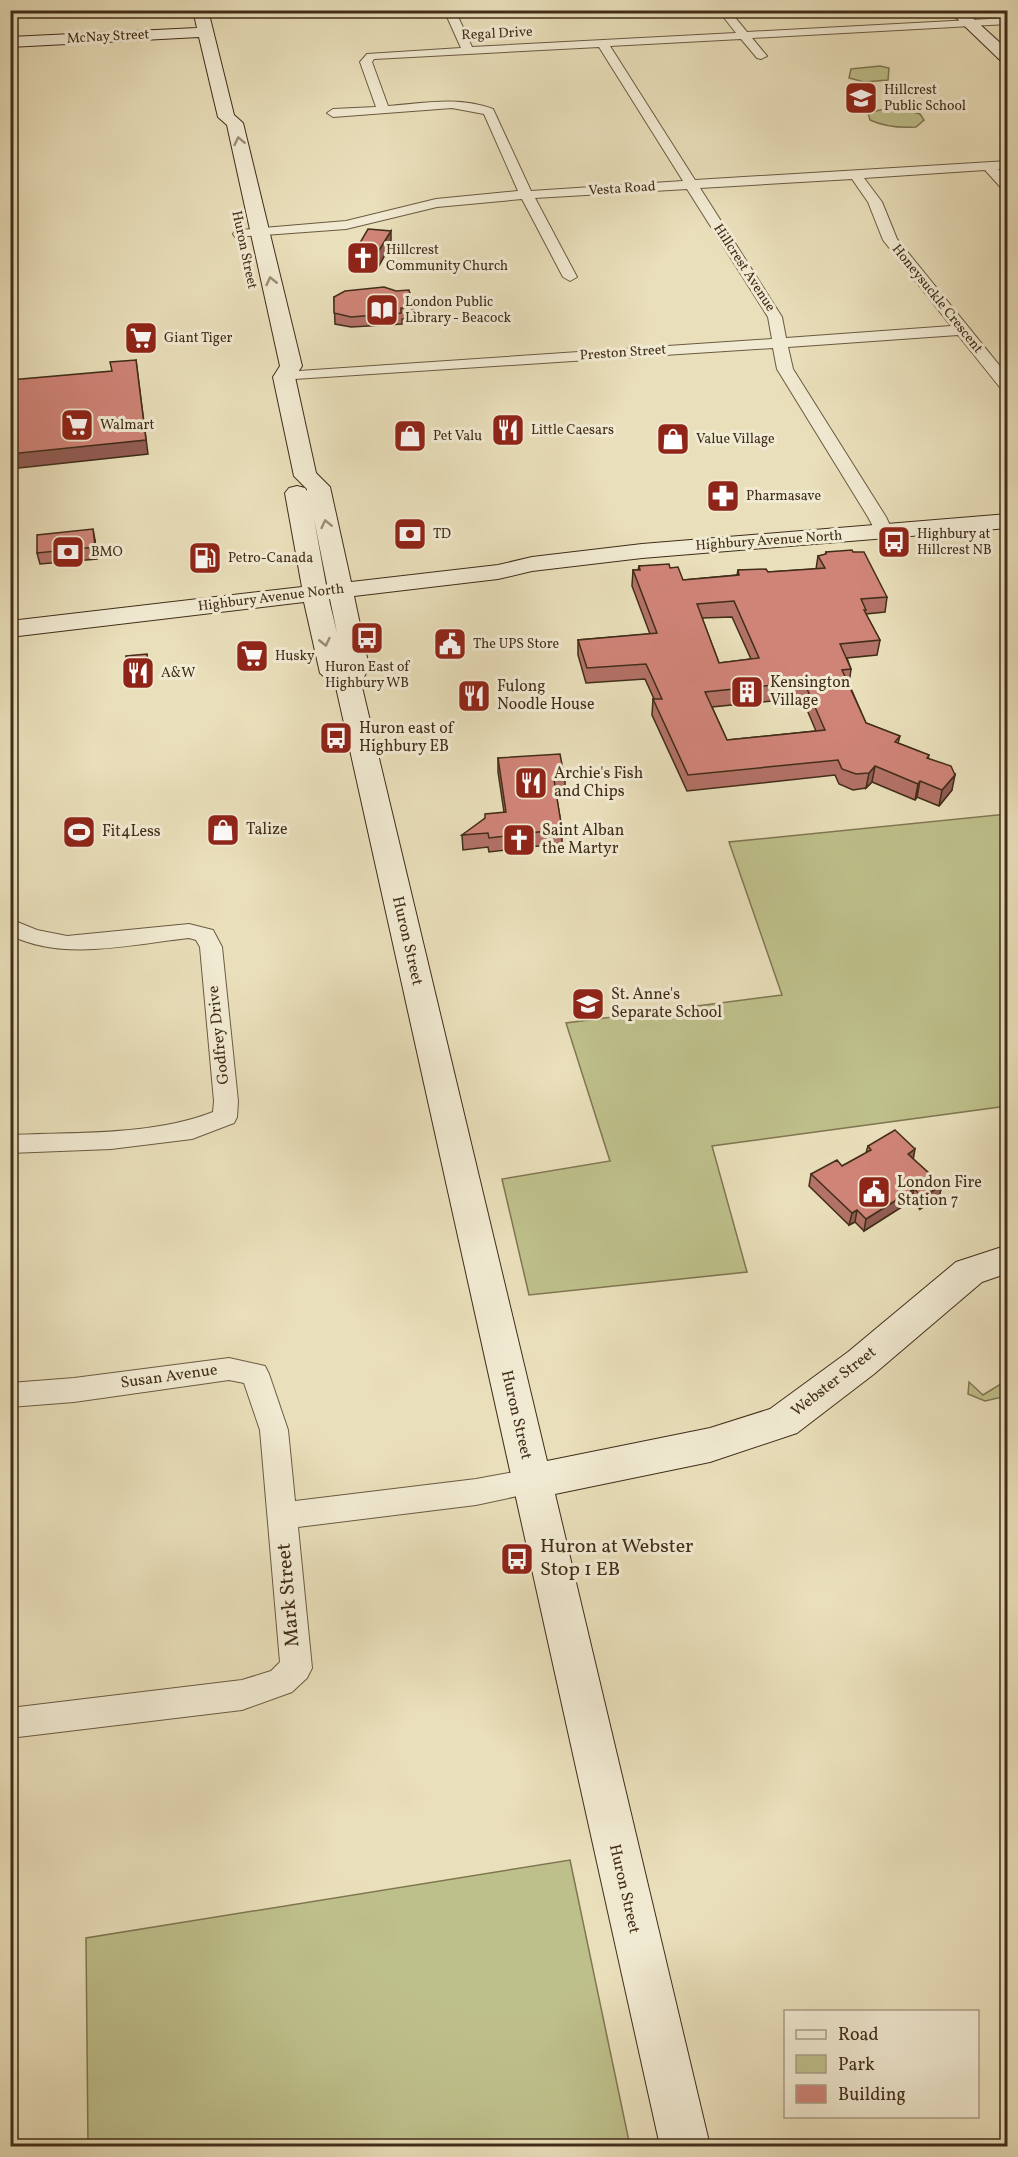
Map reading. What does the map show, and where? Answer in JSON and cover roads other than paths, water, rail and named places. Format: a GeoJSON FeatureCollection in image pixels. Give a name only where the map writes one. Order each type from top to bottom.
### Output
{"type":"FeatureCollection","features":[{"type":"Feature","properties":{"kind":"main road"},"geometry":{"type":"LineString","coordinates":[[955,10],[1008,59]]}},
{"type":"Feature","properties":{"kind":"main road"},"geometry":{"type":"LineString","coordinates":[[200,11],[217,11]]}},
{"type":"Feature","properties":{"kind":"main road","name":"Huron Street"},"geometry":{"type":"LineString","coordinates":[[200,11],[226,117],[235,123],[245,233],[291,366],[276,372],[305,476],[318,487],[356,667],[348,683],[685,2146]]}},
{"type":"Feature","properties":{"kind":"main road","name":"McNay Street"},"geometry":{"type":"LineString","coordinates":[[10,42],[205,32]]}},
{"type":"Feature","properties":{"kind":"main road","name":"Huron Street"},"geometry":{"type":"LineString","coordinates":[[225,154],[220,124],[226,117]]}},
{"type":"Feature","properties":{"kind":"main road","name":"Huron Street"},"geometry":{"type":"LineString","coordinates":[[305,476],[296,489],[314,586],[333,673],[348,683]]}},
{"type":"Feature","properties":{"kind":"main road","name":"Highbury Avenue North"},"geometry":{"type":"LineString","coordinates":[[10,629],[314,586],[498,572],[532,564],[642,550],[1008,521]]}},
{"type":"Feature","properties":{"kind":"main road","name":"Highbury Avenue North"},"geometry":{"type":"LineString","coordinates":[[10,613],[314,586]]}},
{"type":"Feature","properties":{"kind":"main road","name":"Webster Street"},"geometry":{"type":"LineString","coordinates":[[531,1482],[710,1445],[783,1421],[861,1362],[969,1272],[1008,1259]]}},
{"type":"Feature","properties":{"kind":"street"},"geometry":{"type":"LineString","coordinates":[[449,10],[468,50]]}},
{"type":"Feature","properties":{"kind":"street"},"geometry":{"type":"LineString","coordinates":[[723,10],[761,56]]}},
{"type":"Feature","properties":{"kind":"street","name":"Regal Drive"},"geometry":{"type":"LineString","coordinates":[[383,110],[366,62],[370,57],[1008,21]]}},
{"type":"Feature","properties":{"kind":"street","name":"Hillcrest Avenue"},"geometry":{"type":"LineString","coordinates":[[602,43],[775,317],[785,369],[877,517],[884,532]]}},
{"type":"Feature","properties":{"kind":"street"},"geometry":{"type":"LineString","coordinates":[[333,113],[463,105],[479,107],[489,112],[527,195],[570,277]]}},
{"type":"Feature","properties":{"kind":"street","name":"Vesta Road"},"geometry":{"type":"LineString","coordinates":[[245,233],[346,225],[436,203],[475,198],[1008,165]]}},
{"type":"Feature","properties":{"kind":"street"},"geometry":{"type":"LineString","coordinates":[[988,166],[1008,187]]}},
{"type":"Feature","properties":{"kind":"street","name":"Honeysuckle Crescent"},"geometry":{"type":"LineString","coordinates":[[855,174],[875,202],[890,240],[1008,387]]}},
{"type":"Feature","properties":{"kind":"street","name":"Preston Street"},"geometry":{"type":"LineString","coordinates":[[276,372],[961,330]]}},
{"type":"Feature","properties":{"kind":"street","name":"Godfrey Drive"},"geometry":{"type":"LineString","coordinates":[[10,927],[32,937],[67,943],[189,931],[205,935],[211,948],[226,1101],[225,1117],[192,1130],[111,1140],[10,1144]]}},
{"type":"Feature","properties":{"kind":"street","name":"Susan Avenue"},"geometry":{"type":"LineString","coordinates":[[10,1395],[74,1390],[229,1369],[255,1374],[274,1430],[282,1516]]}},
{"type":"Feature","properties":{"kind":"street"},"geometry":{"type":"LineString","coordinates":[[282,1516],[476,1492],[531,1482]]}},
{"type":"Feature","properties":{"kind":"street","name":"Mark Street"},"geometry":{"type":"LineString","coordinates":[[10,1723],[242,1695],[281,1682],[296,1668],[282,1516]]}},
{"type":"Feature","properties":{"kind":"place","name":"Hillcrest Public School"},"geometry":{"type":"Point","coordinates":[861,98]}},
{"type":"Feature","properties":{"kind":"place","name":"Hillcrest Community Church"},"geometry":{"type":"Point","coordinates":[363,258]}},
{"type":"Feature","properties":{"kind":"place","name":"London Public Library - Beacock"},"geometry":{"type":"Point","coordinates":[382,310]}},
{"type":"Feature","properties":{"kind":"place","name":"Giant Tiger"},"geometry":{"type":"Point","coordinates":[141,338]}},
{"type":"Feature","properties":{"kind":"place","name":"Walmart"},"geometry":{"type":"Point","coordinates":[77,425]}},
{"type":"Feature","properties":{"kind":"place","name":"Little Caesars"},"geometry":{"type":"Point","coordinates":[508,430]}},
{"type":"Feature","properties":{"kind":"place","name":"Pet Valu"},"geometry":{"type":"Point","coordinates":[410,436]}},
{"type":"Feature","properties":{"kind":"place","name":"Value Village"},"geometry":{"type":"Point","coordinates":[673,439]}},
{"type":"Feature","properties":{"kind":"place","name":"Pharmasave"},"geometry":{"type":"Point","coordinates":[723,496]}},
{"type":"Feature","properties":{"kind":"place","name":"TD"},"geometry":{"type":"Point","coordinates":[410,534]}},
{"type":"Feature","properties":{"kind":"place","name":"Highbury at Hillcrest NB"},"geometry":{"type":"Point","coordinates":[894,542]}},
{"type":"Feature","properties":{"kind":"place","name":"BMO"},"geometry":{"type":"Point","coordinates":[68,552]}},
{"type":"Feature","properties":{"kind":"place","name":"Petro-Canada"},"geometry":{"type":"Point","coordinates":[205,558]}},
{"type":"Feature","properties":{"kind":"place","name":"Huron East of Highbury WB"},"geometry":{"type":"Point","coordinates":[367,638]}},
{"type":"Feature","properties":{"kind":"place","name":"The UPS Store"},"geometry":{"type":"Point","coordinates":[450,644]}},
{"type":"Feature","properties":{"kind":"place","name":"Husky"},"geometry":{"type":"Point","coordinates":[252,656]}},
{"type":"Feature","properties":{"kind":"place","name":"A&W"},"geometry":{"type":"Point","coordinates":[138,673]}},
{"type":"Feature","properties":{"kind":"place","name":"Kensington Village"},"geometry":{"type":"Point","coordinates":[747,692]}},
{"type":"Feature","properties":{"kind":"place","name":"Fulong Noodle House"},"geometry":{"type":"Point","coordinates":[474,696]}},
{"type":"Feature","properties":{"kind":"place","name":"Huron east of Highbury EB"},"geometry":{"type":"Point","coordinates":[336,738]}},
{"type":"Feature","properties":{"kind":"place","name":"Archie's Fish and Chips"},"geometry":{"type":"Point","coordinates":[531,783]}},
{"type":"Feature","properties":{"kind":"place","name":"Talize"},"geometry":{"type":"Point","coordinates":[223,830]}},
{"type":"Feature","properties":{"kind":"place","name":"Fit4Less"},"geometry":{"type":"Point","coordinates":[79,832]}},
{"type":"Feature","properties":{"kind":"place","name":"Saint Alban the Martyr"},"geometry":{"type":"Point","coordinates":[519,840]}},
{"type":"Feature","properties":{"kind":"place","name":"St. Anne's Separate School"},"geometry":{"type":"Point","coordinates":[588,1004]}},
{"type":"Feature","properties":{"kind":"place","name":"London Fire Station 7"},"geometry":{"type":"Point","coordinates":[874,1192]}},
{"type":"Feature","properties":{"kind":"place","name":"Huron at Webster Stop 1 EB"},"geometry":{"type":"Point","coordinates":[517,1559]}}]}
